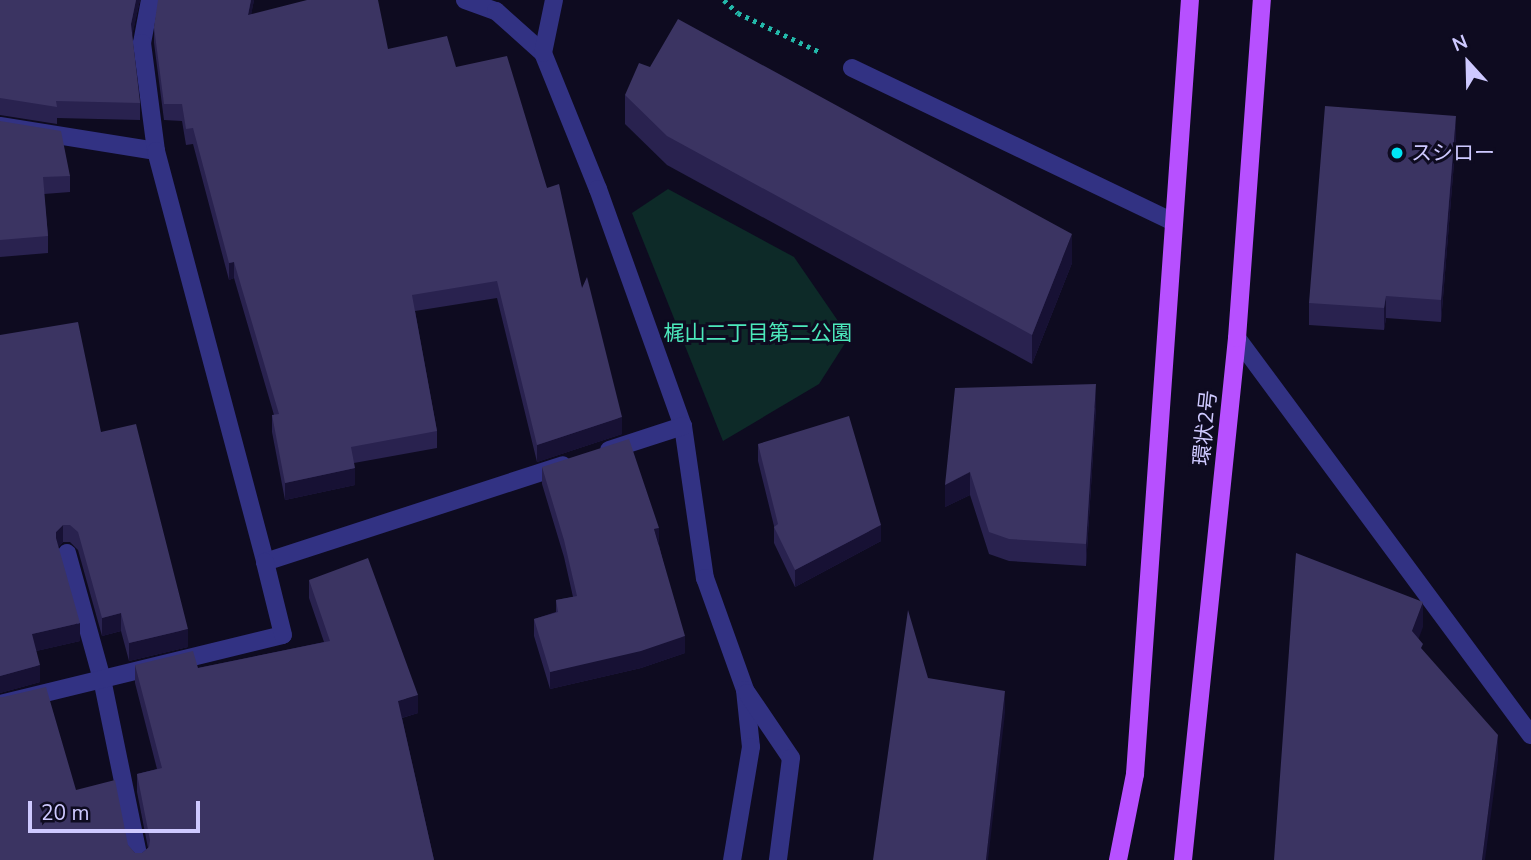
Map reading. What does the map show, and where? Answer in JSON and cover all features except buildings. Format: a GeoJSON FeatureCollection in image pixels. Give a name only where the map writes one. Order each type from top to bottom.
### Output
{"type":"FeatureCollection","features":[{"type":"Feature","properties":{"kind":"main road"},"geometry":{"type":"LineString","coordinates":[[1118,860],[1135,774],[1190,0]]}},
{"type":"Feature","properties":{"kind":"main road","name":"環状2号"},"geometry":{"type":"LineString","coordinates":[[1183,860],[1237,338],[1262,0]]}},
{"type":"Feature","properties":{"kind":"street"},"geometry":{"type":"LineString","coordinates":[[0,704],[284,635],[156,151],[142,43],[149,0]]}},
{"type":"Feature","properties":{"kind":"street"},"geometry":{"type":"LineString","coordinates":[[465,0],[496,11],[542,53],[598,189],[683,426],[705,578],[745,690],[751,747],[732,860]]}},
{"type":"Feature","properties":{"kind":"street"},"geometry":{"type":"LineString","coordinates":[[542,53],[555,0]]}},
{"type":"Feature","properties":{"kind":"street"},"geometry":{"type":"LineString","coordinates":[[852,68],[1174,222]]}},
{"type":"Feature","properties":{"kind":"street"},"geometry":{"type":"LineString","coordinates":[[0,126],[156,151]]}},
{"type":"Feature","properties":{"kind":"street"},"geometry":{"type":"LineString","coordinates":[[1237,338],[1531,735]]}},
{"type":"Feature","properties":{"kind":"street"},"geometry":{"type":"LineString","coordinates":[[265,562],[683,426]]}},
{"type":"Feature","properties":{"kind":"street"},"geometry":{"type":"LineString","coordinates":[[67,553],[102,679],[139,860]]}},
{"type":"Feature","properties":{"kind":"street"},"geometry":{"type":"LineString","coordinates":[[745,690],[791,758],[778,860]]}},
{"type":"Feature","properties":{"kind":"path"},"geometry":{"type":"LineString","coordinates":[[724,0],[737,13],[852,68]]}},
{"type":"Feature","properties":{"kind":"green space","name":"梶山二丁目第二公園"},"geometry":{"type":"Polygon","coordinates":[[[668,189],[794,257],[849,337],[819,384],[723,441],[632,213],[668,189]]]}},
{"type":"Feature","properties":{"kind":"place","name":"スシロー"},"geometry":{"type":"Point","coordinates":[1397,153]}}]}
